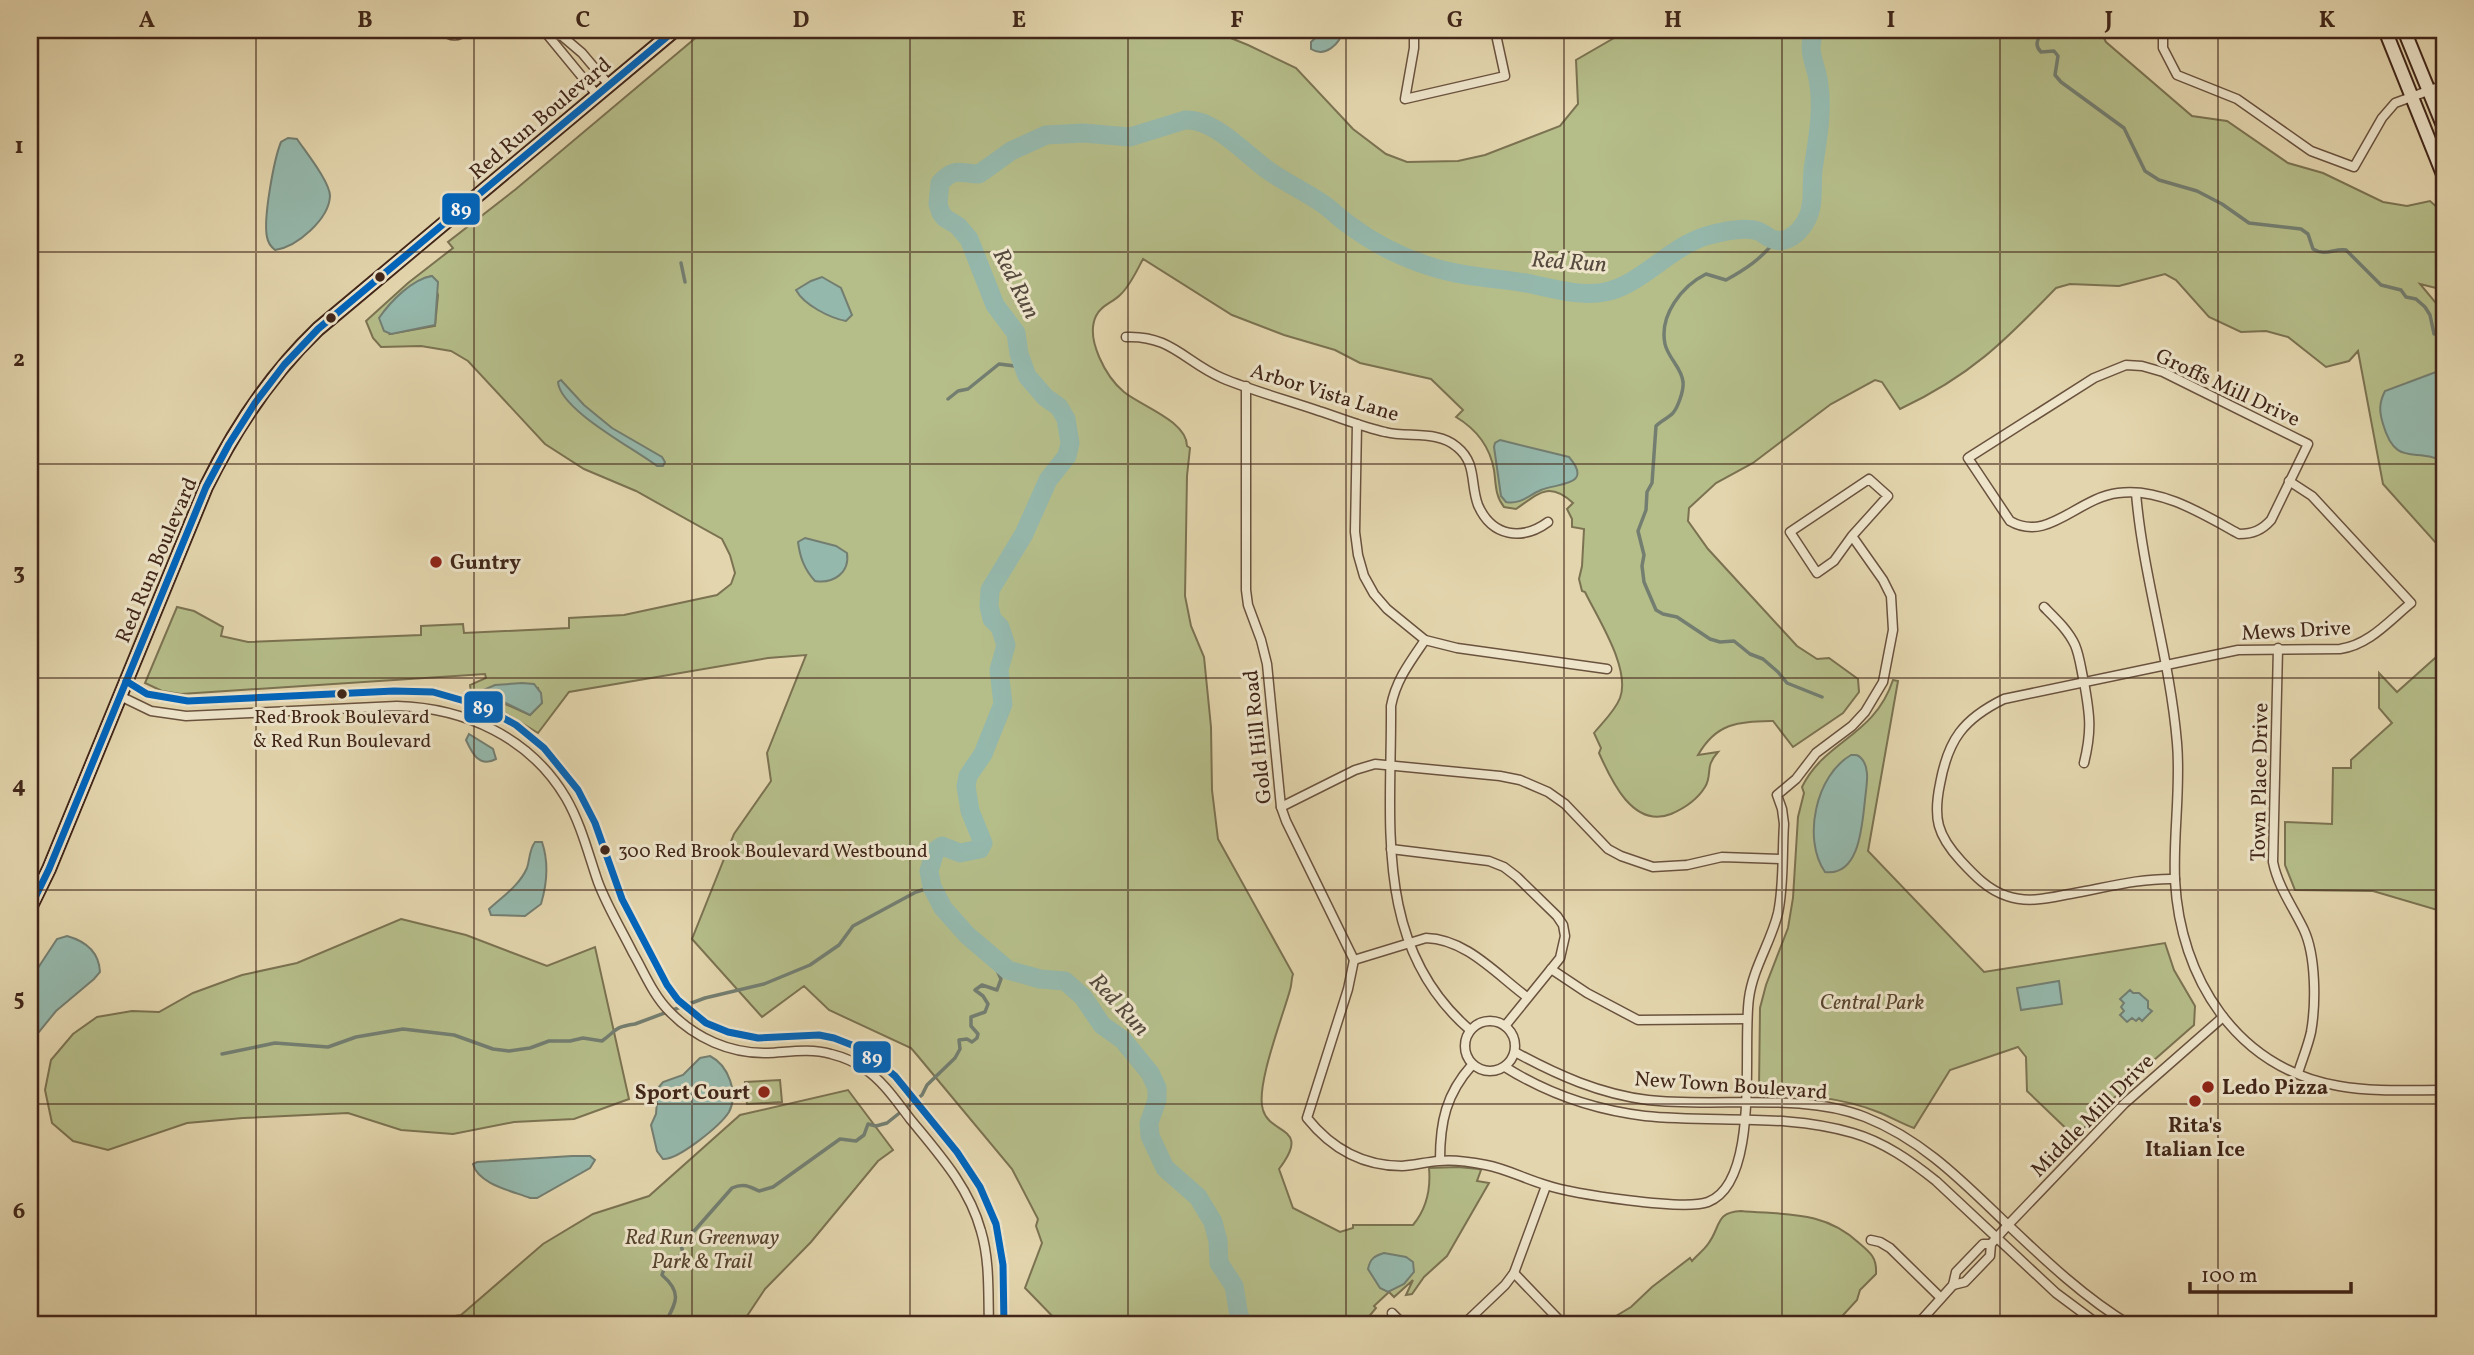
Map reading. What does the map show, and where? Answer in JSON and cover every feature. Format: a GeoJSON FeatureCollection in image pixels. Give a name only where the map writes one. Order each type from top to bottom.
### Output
{"type":"FeatureCollection","features":[{"type":"Feature","properties":{"kind":"main road","name":"Red Run Boulevard"},"geometry":{"type":"LineString","coordinates":[[30,908],[49,869],[214,471],[242,421],[271,380],[302,345],[336,314],[675,30]]}},
{"type":"Feature","properties":{"kind":"main road"},"geometry":{"type":"LineString","coordinates":[[2385,30],[2444,177]]}},
{"type":"Feature","properties":{"kind":"main road"},"geometry":{"type":"LineString","coordinates":[[2404,30],[2444,128]]}},
{"type":"Feature","properties":{"kind":"street"},"geometry":{"type":"LineString","coordinates":[[443,30],[457,35],[466,30]]}},
{"type":"Feature","properties":{"kind":"street"},"geometry":{"type":"LineString","coordinates":[[532,30],[562,36],[574,45],[609,85]]}},
{"type":"Feature","properties":{"kind":"street"},"geometry":{"type":"LineString","coordinates":[[1414,30],[1414,48],[1405,99],[1505,76],[1495,30]]}},
{"type":"Feature","properties":{"kind":"street"},"geometry":{"type":"LineString","coordinates":[[2163,30],[2163,48],[2176,75],[2237,99],[2311,151],[2354,167],[2382,118],[2395,103],[2444,85]]}},
{"type":"Feature","properties":{"kind":"street"},"geometry":{"type":"LineString","coordinates":[[546,33],[597,95]]}},
{"type":"Feature","properties":{"kind":"street","name":"Arbor Vista Lane"},"geometry":{"type":"LineString","coordinates":[[1126,337],[1155,339],[1212,373],[1357,424],[1387,433],[1438,438],[1456,445],[1471,463],[1479,508],[1497,528],[1508,534],[1518,535],[1538,529],[1548,522]]}},
{"type":"Feature","properties":{"kind":"street","name":"Groffs Mill Drive"},"geometry":{"type":"LineString","coordinates":[[2126,365],[2143,366],[2163,372],[2308,444],[2271,520],[2264,527],[2249,534],[2239,534],[2161,497],[2136,492],[2119,492],[2093,499],[2048,526],[2029,529],[2010,522],[1968,458],[2094,378],[2126,365]]}},
{"type":"Feature","properties":{"kind":"street","name":"Gold Hill Road"},"geometry":{"type":"LineString","coordinates":[[1247,386],[1246,590],[1248,605],[1267,664],[1281,807],[1354,960]]}},
{"type":"Feature","properties":{"kind":"street"},"geometry":{"type":"LineString","coordinates":[[1357,424],[1355,532],[1358,555],[1364,576],[1387,609],[1424,640],[1457,648],[1607,669]]}},
{"type":"Feature","properties":{"kind":"street"},"geometry":{"type":"LineString","coordinates":[[1869,479],[1888,496],[1852,536],[1834,561],[1817,573],[1790,532],[1869,479]]}},
{"type":"Feature","properties":{"kind":"street","name":"Mews Drive"},"geometry":{"type":"LineString","coordinates":[[2175,879],[2154,878],[2038,900],[2006,896],[1990,888],[1957,857],[1941,834],[1936,802],[1942,769],[1948,751],[1961,729],[1973,718],[2004,699],[2238,650],[2352,647],[2369,638],[2411,603],[2312,496],[2290,481]]}},
{"type":"Feature","properties":{"kind":"street"},"geometry":{"type":"LineString","coordinates":[[2136,492],[2145,566],[2175,719],[2178,753],[2175,879],[2179,923],[2186,949],[2207,994],[2242,1038],[2262,1053],[2320,1082],[2360,1089],[2444,1090]]}},
{"type":"Feature","properties":{"kind":"street"},"geometry":{"type":"LineString","coordinates":[[1527,997],[1461,947],[1436,938],[1426,938],[1354,960],[1348,989],[1307,1118],[1332,1144],[1363,1160],[1383,1165],[1403,1166],[1440,1160],[1470,1161],[1492,1166],[1546,1186],[1642,1202],[1706,1203],[1719,1196],[1734,1174],[1746,1119],[1749,996],[1778,912],[1784,824],[1777,795],[1796,779],[1816,753],[1852,726],[1883,682],[1893,630],[1891,596],[1852,536]]}},
{"type":"Feature","properties":{"kind":"street"},"geometry":{"type":"LineString","coordinates":[[2043,607],[2062,625],[2075,646],[2091,717],[2084,764]]}},
{"type":"Feature","properties":{"kind":"street"},"geometry":{"type":"LineString","coordinates":[[1424,640],[1402,672],[1391,705],[1391,849],[1398,903],[1408,944],[1433,992],[1470,1030]]}},
{"type":"Feature","properties":{"kind":"street","name":"Town Place Drive"},"geometry":{"type":"LineString","coordinates":[[2278,648],[2273,862],[2280,886],[2304,929],[2312,954],[2311,1032],[2298,1073]]}},
{"type":"Feature","properties":{"kind":"street"},"geometry":{"type":"LineString","coordinates":[[126,681],[148,694],[188,701],[415,690],[467,701],[499,715],[544,747],[578,790],[594,823],[617,889],[667,985],[678,1000],[706,1023],[728,1032],[748,1037],[804,1034],[834,1038],[862,1049],[895,1076],[929,1118],[970,1170],[990,1207],[1000,1241],[1003,1265],[1004,1325]]}},
{"type":"Feature","properties":{"kind":"street"},"geometry":{"type":"LineString","coordinates":[[120,696],[151,711],[186,716],[422,707],[463,716],[491,728],[533,756],[565,797],[581,829],[608,905],[665,1008],[692,1031],[721,1046],[744,1052],[804,1050],[829,1053],[864,1069],[884,1086],[917,1127],[958,1179],[981,1229],[988,1265],[989,1325]]}},
{"type":"Feature","properties":{"kind":"street"},"geometry":{"type":"LineString","coordinates":[[1281,807],[1365,766],[1392,765],[1500,776],[1533,784],[1565,804],[1608,849],[1653,867],[1687,865],[1722,857],[1782,859]]}},
{"type":"Feature","properties":{"kind":"street"},"geometry":{"type":"LineString","coordinates":[[1391,849],[1489,860],[1504,867],[1557,916],[1563,925],[1564,947],[1551,969],[1505,1026]]}},
{"type":"Feature","properties":{"kind":"street"},"geometry":{"type":"LineString","coordinates":[[1551,969],[1587,993],[1638,1020],[1747,1019]]}},
{"type":"Feature","properties":{"kind":"street","name":"Middle Mill Drive"},"geometry":{"type":"LineString","coordinates":[[1953,1285],[1965,1282],[1990,1256],[1994,1241],[2008,1225],[2134,1094],[2223,1017]]}},
{"type":"Feature","properties":{"kind":"street"},"geometry":{"type":"LineString","coordinates":[[1488,1021],[1505,1026],[1514,1038],[1515,1052],[1506,1066],[1490,1072],[1472,1065],[1464,1046],[1470,1030],[1479,1023],[1488,1021]]}},
{"type":"Feature","properties":{"kind":"street","name":"New Town Boulevard"},"geometry":{"type":"LineString","coordinates":[[1515,1052],[1555,1074],[1624,1096],[1651,1100],[1800,1105],[1862,1116],[1885,1126],[1927,1150],[2067,1279],[2130,1325]]}},
{"type":"Feature","properties":{"kind":"street"},"geometry":{"type":"LineString","coordinates":[[1440,1160],[1440,1131],[1446,1110],[1460,1078],[1472,1065]]}},
{"type":"Feature","properties":{"kind":"street","name":"New Town Boulevard"},"geometry":{"type":"LineString","coordinates":[[1506,1066],[1546,1089],[1595,1107],[1648,1116],[1801,1122],[1855,1133],[1877,1142],[1916,1165],[1936,1181],[1994,1241],[2099,1325]]}},
{"type":"Feature","properties":{"kind":"street"},"geometry":{"type":"LineString","coordinates":[[1463,1325],[1514,1273],[1546,1186]]}},
{"type":"Feature","properties":{"kind":"street"},"geometry":{"type":"LineString","coordinates":[[1871,1240],[1890,1248],[1941,1298]]}},
{"type":"Feature","properties":{"kind":"street","name":"Middle Mill Drive"},"geometry":{"type":"LineString","coordinates":[[1917,1325],[1953,1285],[1956,1272],[1983,1244],[1994,1241]]}},
{"type":"Feature","properties":{"kind":"street"},"geometry":{"type":"LineString","coordinates":[[1514,1273],[1564,1325]]}},
{"type":"Feature","properties":{"kind":"street"},"geometry":{"type":"LineString","coordinates":[[1392,1313],[1404,1325]]}},
{"type":"Feature","properties":{"kind":"green space"},"geometry":{"type":"Polygon","coordinates":[[[705,30],[1211,30],[1296,68],[1353,129],[1386,154],[1407,162],[1458,161],[1485,155],[1560,126],[1578,104],[1576,60],[1628,30],[2100,30],[2106,42],[2192,116],[2227,121],[2288,163],[2323,173],[2383,202],[2407,206],[2430,201],[2438,208],[2444,220],[2444,290],[2420,284],[2440,308],[2444,308],[2444,552],[2383,484],[2358,351],[2349,361],[2326,367],[2288,337],[2266,331],[2241,332],[2209,317],[2176,280],[2165,274],[2119,286],[2070,284],[2056,288],[1985,356],[1947,384],[1900,409],[1882,382],[1875,380],[1831,404],[1753,463],[1716,483],[1689,508],[1688,521],[1708,549],[1797,646],[1817,659],[1829,658],[1858,679],[1859,692],[1843,713],[1793,747],[1773,721],[1739,723],[1721,730],[1705,744],[1698,755],[1718,752],[1711,762],[1705,787],[1698,796],[1671,814],[1657,817],[1645,815],[1625,799],[1617,788],[1599,753],[1601,748],[1594,733],[1618,703],[1622,686],[1621,673],[1605,630],[1582,591],[1579,579],[1584,529],[1572,527],[1572,519],[1567,509],[1573,503],[1557,492],[1550,491],[1537,495],[1516,509],[1504,507],[1497,494],[1492,462],[1485,446],[1470,427],[1456,417],[1463,410],[1431,379],[1360,363],[1335,350],[1284,335],[1232,315],[1143,259],[1124,291],[1098,312],[1093,325],[1093,335],[1099,357],[1110,377],[1124,392],[1180,429],[1190,448],[1185,596],[1191,626],[1204,657],[1211,727],[1212,790],[1218,839],[1293,974],[1266,1069],[1262,1099],[1267,1118],[1290,1138],[1288,1155],[1279,1169],[1293,1208],[1340,1232],[1353,1228],[1353,1225],[1413,1225],[1427,1198],[1429,1168],[1479,1169],[1481,1170],[1477,1181],[1489,1183],[1447,1256],[1424,1277],[1412,1294],[1406,1295],[1413,1280],[1394,1297],[1389,1292],[1374,1306],[1376,1308],[1362,1325],[1061,1325],[1025,1288],[1042,1243],[1036,1226],[1038,1219],[1012,1169],[911,1048],[829,1010],[804,986],[762,1017],[692,939],[734,834],[771,781],[767,753],[806,655],[768,658],[569,692],[538,733],[471,692],[470,685],[486,678],[485,674],[181,694],[162,691],[145,683],[177,607],[194,611],[223,627],[221,636],[248,642],[421,635],[421,626],[463,624],[464,633],[569,628],[569,618],[624,615],[717,595],[731,584],[735,573],[722,539],[636,491],[584,469],[545,444],[468,361],[451,351],[421,346],[381,347],[373,338],[366,321],[408,283],[453,248],[448,242],[516,189],[705,30]],[[432,276],[423,279],[410,290],[390,334],[435,326],[438,295],[432,276]],[[538,688],[485,695],[530,715],[542,703],[538,688]]]}},
{"type":"Feature","properties":{"kind":"green space"},"geometry":{"type":"Polygon","coordinates":[[[2444,650],[2444,912],[2373,891],[2295,890],[2285,865],[2285,822],[2332,824],[2333,768],[2351,768],[2351,760],[2392,723],[2379,708],[2379,673],[2397,692],[2444,650]]]}},
{"type":"Feature","properties":{"kind":"green space","name":"Central Park"},"geometry":{"type":"Polygon","coordinates":[[[1893,680],[1898,681],[1868,851],[1984,972],[2165,943],[2174,970],[2195,1006],[2194,1025],[2137,1075],[2075,1137],[2027,1091],[2026,1057],[2018,1047],[1950,1070],[1914,1128],[1850,1103],[1763,1093],[1759,1088],[1760,1008],[1788,928],[1793,898],[1798,817],[1804,793],[1802,787],[1823,758],[1874,714],[1885,699],[1893,680]]]}},
{"type":"Feature","properties":{"kind":"green space"},"geometry":{"type":"Polygon","coordinates":[[[401,919],[466,935],[547,966],[595,947],[629,1099],[574,1119],[514,1122],[453,1134],[401,1130],[348,1113],[187,1123],[108,1150],[73,1141],[52,1123],[45,1090],[51,1060],[73,1034],[97,1017],[132,1011],[159,1012],[193,993],[242,975],[297,963],[401,919]]]}},
{"type":"Feature","properties":{"kind":"green space","name":"Sport Court"},"geometry":{"type":"Polygon","coordinates":[[[780,1080],[782,1102],[747,1104],[745,1082],[780,1080]]]}},
{"type":"Feature","properties":{"kind":"green space","name":"Red Run Greenway Park & Trail"},"geometry":{"type":"Polygon","coordinates":[[[848,1090],[893,1150],[878,1161],[811,1242],[765,1289],[741,1325],[402,1325],[461,1315],[543,1244],[593,1214],[649,1196],[740,1115],[848,1090]]]}},
{"type":"Feature","properties":{"kind":"green space"},"geometry":{"type":"Polygon","coordinates":[[[1741,1211],[1803,1216],[1832,1225],[1846,1232],[1870,1253],[1876,1274],[1860,1290],[1857,1300],[1834,1325],[1601,1325],[1631,1307],[1690,1258],[1692,1261],[1708,1244],[1723,1217],[1741,1211]]]}},
{"type":"Feature","properties":{"kind":"water"},"geometry":{"type":"Polygon","coordinates":[[[1324,30],[1343,30],[1339,40],[1326,51],[1311,49],[1311,42],[1324,30]]]}},
{"type":"Feature","properties":{"kind":"water"},"geometry":{"type":"Polygon","coordinates":[[[288,138],[297,139],[322,175],[330,196],[324,214],[302,238],[275,250],[267,237],[268,204],[278,150],[281,142],[288,138]]]}},
{"type":"Feature","properties":{"kind":"water"},"geometry":{"type":"Polygon","coordinates":[[[432,276],[438,282],[435,325],[391,334],[384,331],[379,318],[389,305],[409,286],[432,276]]]}},
{"type":"Feature","properties":{"kind":"water"},"geometry":{"type":"Polygon","coordinates":[[[822,277],[841,288],[852,315],[846,321],[818,310],[796,290],[822,277]]]}},
{"type":"Feature","properties":{"kind":"water"},"geometry":{"type":"Polygon","coordinates":[[[2444,369],[2444,462],[2401,452],[2388,438],[2382,419],[2380,411],[2385,391],[2444,369]]]}},
{"type":"Feature","properties":{"kind":"water"},"geometry":{"type":"Polygon","coordinates":[[[561,380],[584,405],[612,428],[662,457],[665,462],[663,466],[657,466],[584,416],[562,393],[558,382],[561,380]]]}},
{"type":"Feature","properties":{"kind":"water"},"geometry":{"type":"Polygon","coordinates":[[[1500,440],[1569,457],[1576,466],[1576,478],[1571,482],[1541,490],[1520,501],[1506,502],[1501,496],[1494,447],[1500,440]]]}},
{"type":"Feature","properties":{"kind":"water"},"geometry":{"type":"Polygon","coordinates":[[[805,538],[836,546],[847,553],[846,566],[839,576],[828,581],[815,581],[805,567],[800,553],[798,542],[805,538]]]}},
{"type":"Feature","properties":{"kind":"water"},"geometry":{"type":"Polygon","coordinates":[[[534,684],[541,693],[542,703],[530,715],[481,691],[495,685],[534,684]]]}},
{"type":"Feature","properties":{"kind":"water"},"geometry":{"type":"Polygon","coordinates":[[[469,734],[493,749],[496,759],[485,762],[477,758],[466,740],[469,734]]]}},
{"type":"Feature","properties":{"kind":"water"},"geometry":{"type":"Polygon","coordinates":[[[1851,755],[1861,758],[1867,772],[1860,835],[1857,847],[1846,866],[1837,871],[1825,872],[1814,843],[1816,809],[1829,777],[1839,764],[1851,755]]]}},
{"type":"Feature","properties":{"kind":"water"},"geometry":{"type":"Polygon","coordinates":[[[535,842],[542,842],[546,858],[546,881],[541,904],[525,916],[491,915],[489,909],[524,874],[535,842]]]}},
{"type":"Feature","properties":{"kind":"water"},"geometry":{"type":"Polygon","coordinates":[[[67,936],[90,948],[97,959],[100,972],[56,1011],[30,1043],[30,980],[57,939],[67,936]]]}},
{"type":"Feature","properties":{"kind":"water"},"geometry":{"type":"Polygon","coordinates":[[[2059,981],[2062,1004],[2021,1010],[2017,988],[2059,981]]]}},
{"type":"Feature","properties":{"kind":"water"},"geometry":{"type":"Polygon","coordinates":[[[2130,990],[2139,993],[2148,1001],[2148,1008],[2152,1011],[2142,1021],[2132,1018],[2127,1022],[2120,1015],[2124,1011],[2121,1007],[2124,1003],[2120,999],[2130,990]]]}},
{"type":"Feature","properties":{"kind":"water"},"geometry":{"type":"Polygon","coordinates":[[[710,1056],[722,1066],[730,1080],[733,1096],[729,1112],[698,1141],[678,1154],[663,1159],[657,1151],[651,1125],[656,1114],[658,1088],[663,1082],[683,1075],[700,1058],[710,1056]]]}},
{"type":"Feature","properties":{"kind":"water"},"geometry":{"type":"Polygon","coordinates":[[[590,1156],[595,1160],[590,1168],[537,1198],[530,1198],[488,1182],[476,1171],[473,1164],[477,1162],[590,1156]]]}},
{"type":"Feature","properties":{"kind":"water"},"geometry":{"type":"Polygon","coordinates":[[[1384,1253],[1406,1257],[1413,1262],[1414,1272],[1404,1284],[1388,1292],[1380,1288],[1368,1269],[1373,1258],[1384,1253]]]}},
{"type":"Feature","properties":{"kind":"waterway","name":"Red Run"},"geometry":{"type":"LineString","coordinates":[[1245,1325],[1239,1316],[1234,1286],[1219,1263],[1218,1241],[1213,1222],[1198,1197],[1165,1168],[1150,1136],[1149,1123],[1157,1100],[1157,1088],[1150,1073],[1123,1040],[1102,1025],[1083,997],[1065,981],[1040,979],[1008,970],[967,935],[943,908],[932,887],[929,871],[935,851],[942,846],[960,853],[980,849],[983,843],[970,811],[966,786],[968,776],[983,754],[1003,704],[999,670],[1006,645],[1000,627],[992,619],[990,590],[1024,534],[1048,480],[1067,456],[1070,443],[1066,419],[1059,407],[1045,397],[1027,376],[1019,354],[1016,333],[995,305],[969,239],[941,213],[938,204],[940,183],[950,174],[958,172],[979,174],[1011,151],[1046,135],[1083,133],[1130,137],[1185,120],[1196,121],[1218,131],[1269,171],[1323,204],[1368,237],[1410,259],[1467,275],[1575,293],[1605,292],[1630,282],[1693,241],[1706,236],[1746,229],[1782,240],[1792,237],[1800,230],[1811,209],[1820,117],[1819,85],[1811,51],[1815,30]]}},
{"type":"Feature","properties":{"kind":"waterway"},"geometry":{"type":"LineString","coordinates":[[2042,30],[2037,46],[2041,52],[2054,51],[2058,56],[2055,75],[2124,128],[2145,171],[2159,180],[2197,191],[2249,223],[2301,229],[2308,234],[2313,249],[2318,251],[2346,250],[2381,285],[2401,290],[2406,297],[2416,299],[2425,307],[2430,315],[2434,334]]}},
{"type":"Feature","properties":{"kind":"waterway"},"geometry":{"type":"LineString","coordinates":[[1775,241],[1753,263],[1726,280],[1706,274],[1697,279],[1681,294],[1669,312],[1664,333],[1665,344],[1682,377],[1683,389],[1673,413],[1656,426],[1652,483],[1647,492],[1646,510],[1638,531],[1644,555],[1644,582],[1656,610],[1677,617],[1710,639],[1720,642],[1734,641],[1750,654],[1763,659],[1787,683],[1822,697]]}},
{"type":"Feature","properties":{"kind":"waterway"},"geometry":{"type":"LineString","coordinates":[[681,263],[685,282]]}},
{"type":"Feature","properties":{"kind":"waterway"},"geometry":{"type":"LineString","coordinates":[[948,399],[958,391],[968,389],[999,364],[1023,367]]}},
{"type":"Feature","properties":{"kind":"waterway"},"geometry":{"type":"LineString","coordinates":[[222,1054],[275,1043],[328,1047],[356,1037],[403,1029],[454,1035],[493,1049],[509,1051],[530,1048],[549,1041],[583,1038],[602,1041],[623,1026],[705,998],[764,984],[810,965],[839,945],[853,926],[916,892],[932,887]]}},
{"type":"Feature","properties":{"kind":"waterway"},"geometry":{"type":"LineString","coordinates":[[664,1325],[674,1305],[675,1294],[662,1275],[664,1269],[683,1253],[680,1241],[695,1230],[732,1188],[746,1186],[759,1191],[773,1187],[840,1139],[856,1141],[864,1135],[868,1124],[876,1126],[887,1123],[922,1095],[927,1085],[955,1058],[960,1049],[959,1040],[967,1039],[972,1042],[977,1038],[978,1034],[971,1026],[971,1017],[985,1012],[988,1004],[975,990],[982,985],[997,990],[1001,979],[997,970],[1002,965]]}},
{"type":"Feature","properties":{"kind":"transit line","name":"89"},"geometry":{"type":"LineString","coordinates":[[30,908],[49,869],[206,487],[255,403],[284,365],[318,329],[675,30]]}},
{"type":"Feature","properties":{"kind":"transit line","name":"89"},"geometry":{"type":"LineString","coordinates":[[126,681],[147,694],[188,701],[394,691],[433,692],[482,706],[516,725],[544,748],[578,790],[595,823],[622,899],[667,985],[678,1000],[706,1023],[728,1032],[758,1038],[819,1035],[862,1049],[895,1076],[957,1152],[980,1187],[996,1224],[1003,1265],[1004,1325]]}},
{"type":"Feature","properties":{"kind":"place","name":"Guntry"},"geometry":{"type":"Point","coordinates":[436,562]}},
{"type":"Feature","properties":{"kind":"place","name":"Red Brook Boulevard & Red Run Boulevard"},"geometry":{"type":"Point","coordinates":[342,694]}},
{"type":"Feature","properties":{"kind":"place","name":"300 Red Brook Boulevard Westbound"},"geometry":{"type":"Point","coordinates":[605,850]}},
{"type":"Feature","properties":{"kind":"place","name":"Ledo Pizza"},"geometry":{"type":"Point","coordinates":[2208,1087]}},
{"type":"Feature","properties":{"kind":"place","name":"Sport Court"},"geometry":{"type":"Point","coordinates":[764,1092]}},
{"type":"Feature","properties":{"kind":"place","name":"Rita's Italian Ice"},"geometry":{"type":"Point","coordinates":[2195,1101]}}]}
